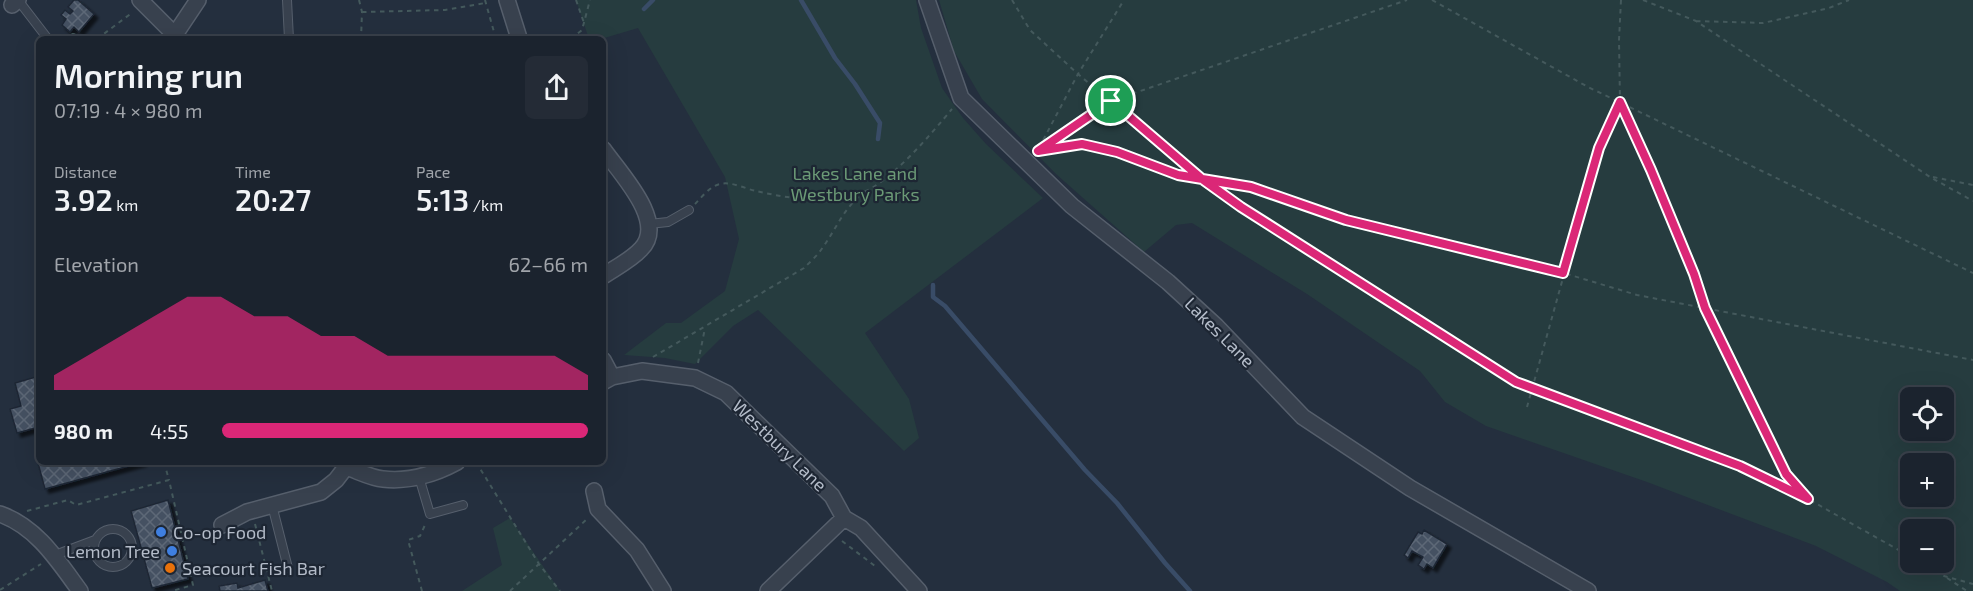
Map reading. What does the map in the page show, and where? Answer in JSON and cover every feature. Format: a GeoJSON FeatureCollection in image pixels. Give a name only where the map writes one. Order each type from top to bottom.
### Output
{"type":"FeatureCollection","features":[{"type":"Feature","properties":{"kind":"street"},"geometry":{"type":"LineString","coordinates":[[174,36],[198,0]]}},
{"type":"Feature","properties":{"kind":"street"},"geometry":{"type":"LineString","coordinates":[[507,0],[518,36]]}},
{"type":"Feature","properties":{"kind":"street","name":"Lakes Lane"},"geometry":{"type":"LineString","coordinates":[[927,0],[961,98],[1072,206],[1168,282],[1208,319],[1303,417],[1410,488],[1588,591]]}},
{"type":"Feature","properties":{"kind":"street"},"geometry":{"type":"LineString","coordinates":[[142,2],[172,36]]}},
{"type":"Feature","properties":{"kind":"street"},"geometry":{"type":"LineString","coordinates":[[606,153],[644,206],[649,224],[648,237],[642,249],[606,274]]}},
{"type":"Feature","properties":{"kind":"street","name":"Westbury Lane"},"geometry":{"type":"LineString","coordinates":[[608,380],[642,371],[695,378],[726,393],[832,496],[844,518],[861,528],[919,591]]}},
{"type":"Feature","properties":{"kind":"street"},"geometry":{"type":"LineString","coordinates":[[222,525],[252,510],[321,492],[336,480],[344,465]]}},
{"type":"Feature","properties":{"kind":"street"},"geometry":{"type":"LineString","coordinates":[[347,465],[382,479],[419,477],[441,471],[452,465]]}},
{"type":"Feature","properties":{"kind":"street"},"geometry":{"type":"LineString","coordinates":[[594,491],[598,509],[637,550],[663,591]]}},
{"type":"Feature","properties":{"kind":"street"},"geometry":{"type":"LineString","coordinates":[[3,515],[33,532],[55,555],[80,591]]}},
{"type":"Feature","properties":{"kind":"street"},"geometry":{"type":"LineString","coordinates":[[768,591],[844,518]]}},
{"type":"Feature","properties":{"kind":"lane"},"geometry":{"type":"LineString","coordinates":[[287,0],[289,36]]}},
{"type":"Feature","properties":{"kind":"lane"},"geometry":{"type":"LineString","coordinates":[[16,2],[45,36]]}},
{"type":"Feature","properties":{"kind":"lane"},"geometry":{"type":"LineString","coordinates":[[649,224],[668,222],[689,210]]}},
{"type":"Feature","properties":{"kind":"lane"},"geometry":{"type":"LineString","coordinates":[[419,477],[430,514],[463,505]]}},
{"type":"Feature","properties":{"kind":"lane"},"geometry":{"type":"LineString","coordinates":[[272,505],[288,568]]}},
{"type":"Feature","properties":{"kind":"lane"},"geometry":{"type":"LineString","coordinates":[[55,555],[95,540],[110,529],[122,531],[131,540],[132,553],[119,566],[106,566],[101,563],[94,552],[95,540]]}},
{"type":"Feature","properties":{"kind":"path"},"geometry":{"type":"LineString","coordinates":[[359,0],[362,12],[361,36]]}},
{"type":"Feature","properties":{"kind":"path"},"geometry":{"type":"LineString","coordinates":[[576,0],[585,24]]}},
{"type":"Feature","properties":{"kind":"path"},"geometry":{"type":"LineString","coordinates":[[575,36],[585,24],[590,0]]}},
{"type":"Feature","properties":{"kind":"path"},"geometry":{"type":"LineString","coordinates":[[1012,0],[1030,30],[1078,74],[1202,179],[1355,281],[1516,382],[1740,466],[1808,499],[1900,551]]}},
{"type":"Feature","properties":{"kind":"path"},"geometry":{"type":"LineString","coordinates":[[1038,151],[1078,74],[1124,0]]}},
{"type":"Feature","properties":{"kind":"path"},"geometry":{"type":"LineString","coordinates":[[1024,159],[1111,101],[1407,0]]}},
{"type":"Feature","properties":{"kind":"path"},"geometry":{"type":"LineString","coordinates":[[1432,0],[1578,81],[1973,273]]}},
{"type":"Feature","properties":{"kind":"path"},"geometry":{"type":"LineString","coordinates":[[1621,0],[1618,40],[1620,102],[1694,274],[1705,308],[1786,474],[1808,499]]}},
{"type":"Feature","properties":{"kind":"path"},"geometry":{"type":"LineString","coordinates":[[1643,0],[1696,21],[1930,177],[1973,201]]}},
{"type":"Feature","properties":{"kind":"path"},"geometry":{"type":"LineString","coordinates":[[1696,21],[1763,23],[1829,8],[1849,0]]}},
{"type":"Feature","properties":{"kind":"path"},"geometry":{"type":"LineString","coordinates":[[362,12],[445,10],[485,1],[494,32],[492,36]]}},
{"type":"Feature","properties":{"kind":"path"},"geometry":{"type":"LineString","coordinates":[[101,36],[142,2]]}},
{"type":"Feature","properties":{"kind":"path"},"geometry":{"type":"LineString","coordinates":[[642,371],[656,354],[770,290],[804,268],[822,250],[853,201],[882,180],[920,147],[961,98]]}},
{"type":"Feature","properties":{"kind":"path"},"geometry":{"type":"LineString","coordinates":[[1527,407],[1599,148],[1620,102]]}},
{"type":"Feature","properties":{"kind":"path"},"geometry":{"type":"LineString","coordinates":[[1038,151],[1082,144],[1117,152],[1178,175],[1251,187],[1346,220],[1563,273],[1637,295],[1973,360]]}},
{"type":"Feature","properties":{"kind":"path"},"geometry":{"type":"LineString","coordinates":[[1930,177],[1973,185]]}},
{"type":"Feature","properties":{"kind":"path"},"geometry":{"type":"LineString","coordinates":[[689,210],[709,190],[720,184],[730,184],[784,198],[844,198],[864,192]]}},
{"type":"Feature","properties":{"kind":"path"},"geometry":{"type":"LineString","coordinates":[[695,378],[706,326]]}},
{"type":"Feature","properties":{"kind":"path"},"geometry":{"type":"LineString","coordinates":[[165,465],[193,585],[172,591]]}},
{"type":"Feature","properties":{"kind":"path"},"geometry":{"type":"LineString","coordinates":[[478,465],[539,564],[560,591]]}},
{"type":"Feature","properties":{"kind":"path"},"geometry":{"type":"LineString","coordinates":[[3,515],[68,500],[76,505],[168,480]]}},
{"type":"Feature","properties":{"kind":"path"},"geometry":{"type":"LineString","coordinates":[[510,591],[598,509]]}},
{"type":"Feature","properties":{"kind":"path"},"geometry":{"type":"LineString","coordinates":[[252,510],[260,550],[272,591]]}},
{"type":"Feature","properties":{"kind":"path"},"geometry":{"type":"LineString","coordinates":[[422,591],[408,540],[420,536],[430,514]]}},
{"type":"Feature","properties":{"kind":"path"},"geometry":{"type":"LineString","coordinates":[[830,532],[877,568]]}},
{"type":"Feature","properties":{"kind":"path"},"geometry":{"type":"LineString","coordinates":[[1,588],[55,555]]}},
{"type":"Feature","properties":{"kind":"path"},"geometry":{"type":"LineString","coordinates":[[1939,573],[1967,591]]}},
{"type":"Feature","properties":{"kind":"path"},"geometry":{"type":"LineString","coordinates":[[1944,576],[1973,584]]}},
{"type":"Feature","properties":{"kind":"green space","name":"Lakes Lane and Westbury Parks"},"geometry":{"type":"Polygon","coordinates":[[[576,0],[916,0],[921,28],[942,88],[963,118],[986,144],[1043,198],[865,333],[909,399],[919,438],[904,451],[758,310],[733,326],[695,364],[665,358],[624,355],[666,323],[681,323],[725,291],[739,239],[725,177],[638,28],[606,38],[588,36],[576,0]]]}},
{"type":"Feature","properties":{"kind":"green space"},"geometry":{"type":"Polygon","coordinates":[[[939,0],[1973,0],[1973,591],[1900,591],[1816,546],[1647,482],[1486,426],[1445,402],[1420,371],[1307,294],[1192,223],[1176,225],[1144,252],[1056,174],[982,99],[954,51],[939,0]]]}},
{"type":"Feature","properties":{"kind":"green space"},"geometry":{"type":"Polygon","coordinates":[[[510,518],[560,591],[462,591],[502,565],[493,528],[510,518]]]}},
{"type":"Feature","properties":{"kind":"building"},"geometry":{"type":"Polygon","coordinates":[[[74,0],[78,0],[94,14],[79,32],[74,27],[70,32],[62,25],[66,19],[61,15],[65,10],[70,14],[73,11],[68,7],[74,0]]]}},
{"type":"Feature","properties":{"kind":"building"},"geometry":{"type":"Polygon","coordinates":[[[36,377],[36,428],[17,433],[10,409],[21,406],[15,383],[36,377]]]}},
{"type":"Feature","properties":{"kind":"building"},"geometry":{"type":"Polygon","coordinates":[[[39,465],[132,465],[45,489],[39,465]]]}},
{"type":"Feature","properties":{"kind":"building"},"geometry":{"type":"Polygon","coordinates":[[[168,500],[188,579],[152,588],[131,511],[168,500]]]}},
{"type":"Feature","properties":{"kind":"building"},"geometry":{"type":"Polygon","coordinates":[[[1424,530],[1447,544],[1433,568],[1427,564],[1424,569],[1418,565],[1423,557],[1412,551],[1408,558],[1404,555],[1418,532],[1422,534],[1424,530]]]}},
{"type":"Feature","properties":{"kind":"building"},"geometry":{"type":"Polygon","coordinates":[[[265,580],[268,591],[220,591],[219,586],[237,583],[238,588],[265,580]]]}},
{"type":"Feature","properties":{"kind":"waterway"},"geometry":{"type":"LineString","coordinates":[[644,9],[653,0]]}},
{"type":"Feature","properties":{"kind":"waterway"},"geometry":{"type":"LineString","coordinates":[[801,0],[835,58],[880,123],[878,139]]}},
{"type":"Feature","properties":{"kind":"waterway"},"geometry":{"type":"LineString","coordinates":[[933,285],[933,297],[945,306],[1085,470],[1117,503],[1190,591]]}},
{"type":"Feature","properties":{"kind":"place","name":"Co-op Food"},"geometry":{"type":"Point","coordinates":[161,532]}},
{"type":"Feature","properties":{"kind":"place","name":"Lemon Tree"},"geometry":{"type":"Point","coordinates":[172,551]}},
{"type":"Feature","properties":{"kind":"place","name":"Seacourt Fish Bar"},"geometry":{"type":"Point","coordinates":[170,568]}},
{"type":"Feature","properties":{"kind":"route"},"geometry":{"type":"LineString","coordinates":[[1111,101],[1038,151],[1082,144],[1117,152],[1178,175],[1202,179],[1251,187],[1346,220],[1563,273],[1599,148],[1620,102],[1694,274],[1705,308],[1786,474],[1808,499],[1740,466],[1516,382],[1241,207],[1202,179],[1111,101]]}}]}
